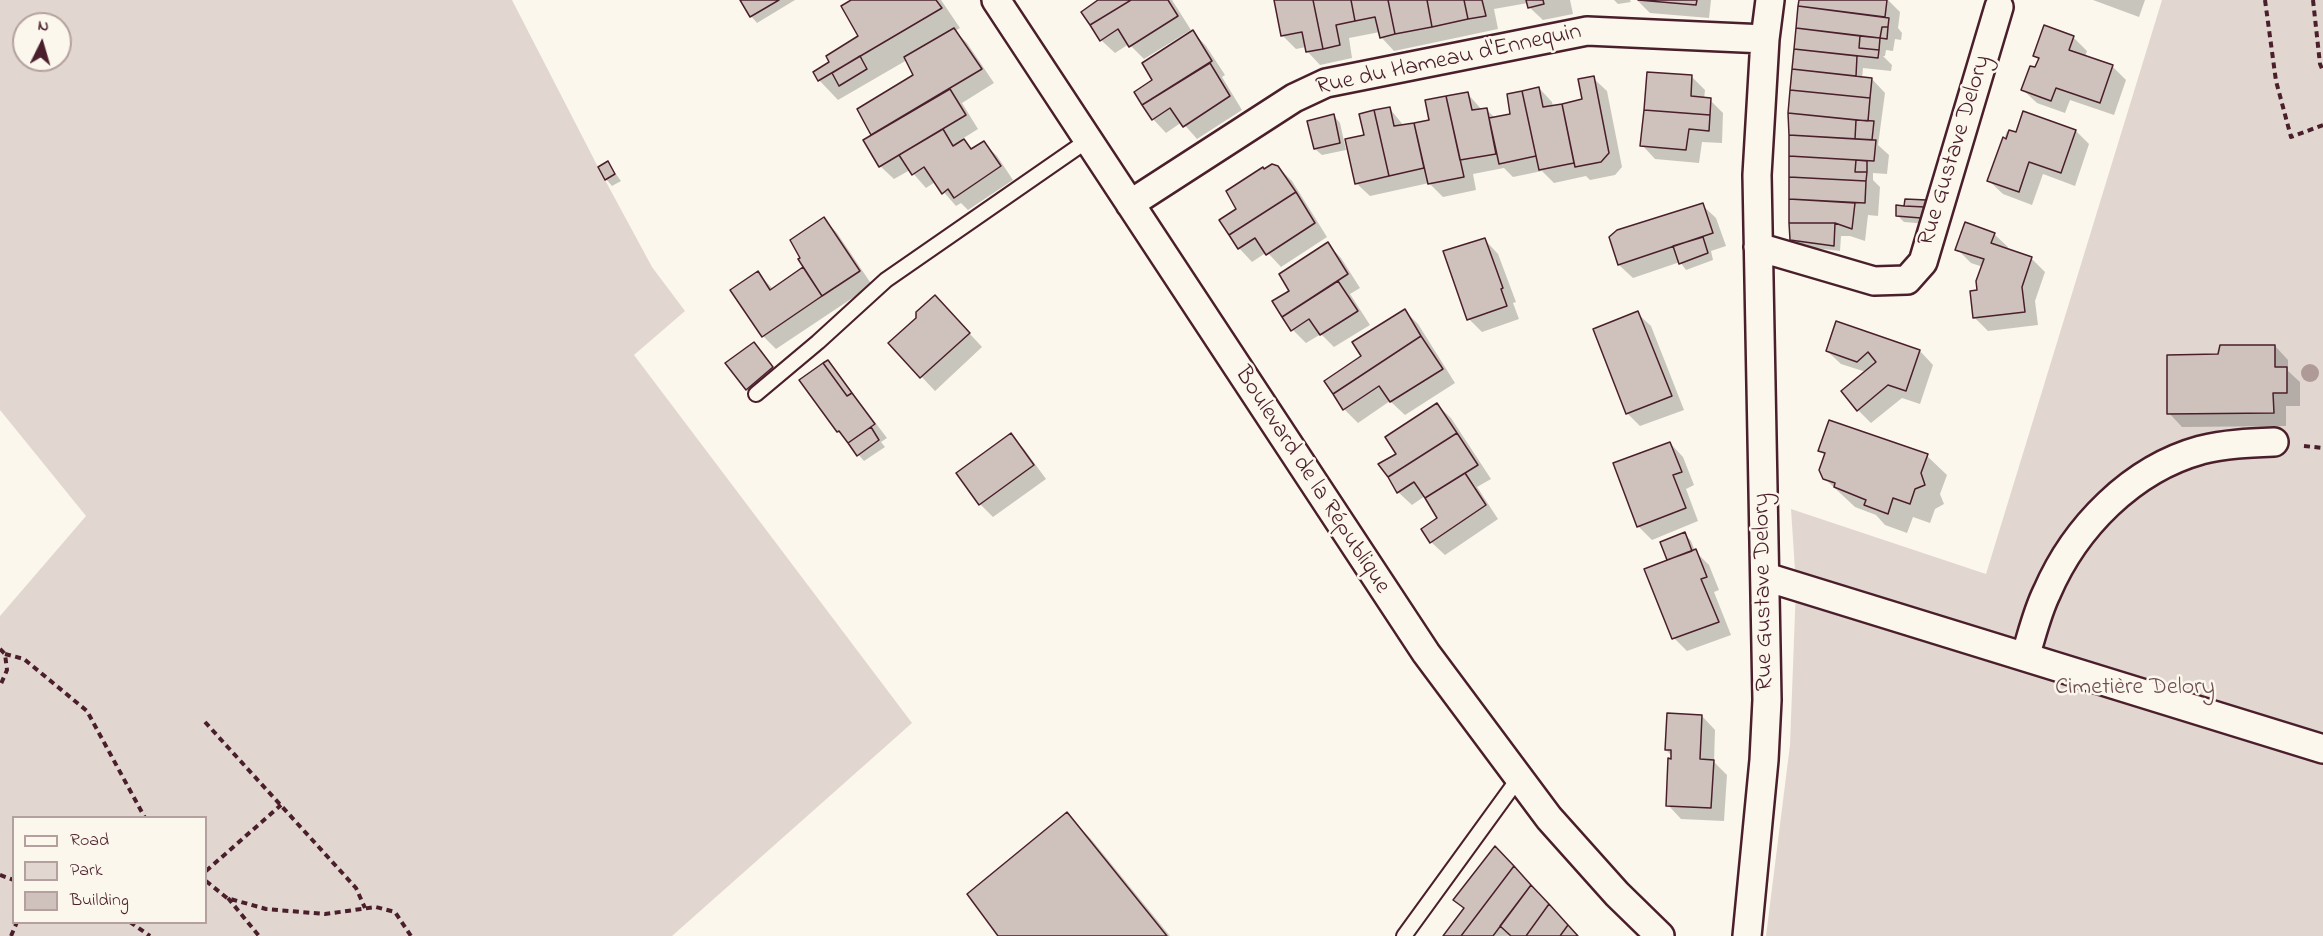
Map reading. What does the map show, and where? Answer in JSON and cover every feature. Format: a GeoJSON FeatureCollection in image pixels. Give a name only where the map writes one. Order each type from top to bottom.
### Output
{"type":"FeatureCollection","features":[{"type":"Feature","properties":{"kind":"street","name":"Boulevard de la République"},"geometry":{"type":"LineString","coordinates":[[996,0],[1395,608],[1518,779],[1580,853],[1660,936]]}},
{"type":"Feature","properties":{"kind":"street","name":"Rue Gustave Delory"},"geometry":{"type":"LineString","coordinates":[[1748,936],[1766,725],[1766,577],[1757,174],[1765,39],[1770,0]]}},
{"type":"Feature","properties":{"kind":"street","name":"Rue Gustave Delory"},"geometry":{"type":"LineString","coordinates":[[1758,248],[1874,281],[1907,280],[1923,262],[1999,7]]}},
{"type":"Feature","properties":{"kind":"street","name":"Rue du Hameau d'Ennequin"},"geometry":{"type":"LineString","coordinates":[[1130,204],[1294,98],[1326,83],[1587,31],[1765,39]]}},
{"type":"Feature","properties":{"kind":"street"},"geometry":{"type":"LineString","coordinates":[[2025,657],[2047,592],[2059,568],[2087,527],[2124,490],[2146,474],[2199,451],[2223,445],[2274,442]]}},
{"type":"Feature","properties":{"kind":"street"},"geometry":{"type":"LineString","coordinates":[[1766,577],[2323,749]]}},
{"type":"Feature","properties":{"kind":"lane"},"geometry":{"type":"LineString","coordinates":[[756,394],[886,280],[1088,140]]}},
{"type":"Feature","properties":{"kind":"lane"},"geometry":{"type":"LineString","coordinates":[[1404,936],[1518,779]]}},
{"type":"Feature","properties":{"kind":"path"},"geometry":{"type":"LineString","coordinates":[[2265,0],[2276,81],[2291,137],[2323,125]]}},
{"type":"Feature","properties":{"kind":"path"},"geometry":{"type":"LineString","coordinates":[[2313,0],[2320,64],[2323,70]]}},
{"type":"Feature","properties":{"kind":"path"},"geometry":{"type":"LineString","coordinates":[[0,649],[5,654],[24,659],[87,711],[144,816]]}},
{"type":"Feature","properties":{"kind":"path"},"geometry":{"type":"LineString","coordinates":[[0,686],[7,670],[5,654]]}},
{"type":"Feature","properties":{"kind":"path"},"geometry":{"type":"LineString","coordinates":[[205,722],[357,888],[364,909]]}},
{"type":"Feature","properties":{"kind":"path"},"geometry":{"type":"LineString","coordinates":[[207,870],[281,805]]}},
{"type":"Feature","properties":{"kind":"path"},"geometry":{"type":"LineString","coordinates":[[207,882],[228,898],[259,936]]}},
{"type":"Feature","properties":{"kind":"path"},"geometry":{"type":"LineString","coordinates":[[228,898],[266,909],[325,914],[376,907],[395,912],[408,935]]}},
{"type":"Feature","properties":{"kind":"path"},"geometry":{"type":"LineString","coordinates":[[133,924],[150,936]]}},
{"type":"Feature","properties":{"kind":"green space"},"geometry":{"type":"Polygon","coordinates":[[[0,0],[512,0],[652,267],[685,311],[634,355],[912,723],[672,936],[0,936],[0,616],[86,516],[0,410],[0,0]]]}},
{"type":"Feature","properties":{"kind":"green space","name":"Cimetière Delory"},"geometry":{"type":"Polygon","coordinates":[[[2162,0],[2323,0],[2323,936],[1766,936],[1790,745],[1796,586],[1791,509],[1986,574],[2162,0]]]}},
{"type":"Feature","properties":{"kind":"building"},"geometry":{"type":"Polygon","coordinates":[[[740,0],[779,0],[750,17],[740,0]]]}},
{"type":"Feature","properties":{"kind":"building"},"geometry":{"type":"Polygon","coordinates":[[[851,0],[936,0],[942,8],[818,81],[813,72],[829,62],[826,56],[858,36],[841,6],[851,0]]]}},
{"type":"Feature","properties":{"kind":"building"},"geometry":{"type":"Polygon","coordinates":[[[1098,0],[1131,0],[1090,25],[1081,12],[1098,0]]]}},
{"type":"Feature","properties":{"kind":"building"},"geometry":{"type":"Polygon","coordinates":[[[1131,0],[1168,0],[1178,16],[1129,47],[1118,29],[1100,41],[1090,25],[1131,0]]]}},
{"type":"Feature","properties":{"kind":"building"},"geometry":{"type":"Polygon","coordinates":[[[1274,0],[1313,0],[1323,49],[1306,52],[1302,32],[1281,36],[1274,0]]]}},
{"type":"Feature","properties":{"kind":"building"},"geometry":{"type":"Polygon","coordinates":[[[1313,0],[1351,0],[1355,21],[1336,25],[1340,45],[1323,49],[1313,0]]]}},
{"type":"Feature","properties":{"kind":"building"},"geometry":{"type":"Polygon","coordinates":[[[1351,0],[1388,0],[1395,34],[1380,38],[1375,17],[1355,21],[1351,0]]]}},
{"type":"Feature","properties":{"kind":"building"},"geometry":{"type":"Polygon","coordinates":[[[1388,0],[1427,0],[1432,27],[1395,34],[1388,0]]]}},
{"type":"Feature","properties":{"kind":"building"},"geometry":{"type":"Polygon","coordinates":[[[1427,0],[1464,0],[1468,19],[1432,27],[1427,0]]]}},
{"type":"Feature","properties":{"kind":"building"},"geometry":{"type":"Polygon","coordinates":[[[1464,0],[1482,0],[1486,16],[1468,19],[1464,0]]]}},
{"type":"Feature","properties":{"kind":"building"},"geometry":{"type":"Polygon","coordinates":[[[1526,0],[1543,0],[1544,4],[1528,8],[1526,0]]]}},
{"type":"Feature","properties":{"kind":"building"},"geometry":{"type":"Polygon","coordinates":[[[1638,0],[1697,0],[1696,5],[1638,0]]]}},
{"type":"Feature","properties":{"kind":"building"},"geometry":{"type":"Polygon","coordinates":[[[1799,0],[1887,0],[1885,17],[1798,6],[1799,0]]]}},
{"type":"Feature","properties":{"kind":"building"},"geometry":{"type":"Polygon","coordinates":[[[1798,6],[1889,18],[1888,27],[1882,27],[1880,38],[1796,28],[1798,6]]]}},
{"type":"Feature","properties":{"kind":"building"},"geometry":{"type":"Polygon","coordinates":[[[2044,25],[2074,36],[2069,50],[2113,65],[2100,103],[2056,88],[2051,101],[2021,90],[2030,66],[2035,67],[2039,58],[2033,56],[2044,25]]]}},
{"type":"Feature","properties":{"kind":"building"},"geometry":{"type":"Polygon","coordinates":[[[1882,27],[1888,27],[1887,39],[1880,38],[1882,27]]]}},
{"type":"Feature","properties":{"kind":"building"},"geometry":{"type":"Polygon","coordinates":[[[954,28],[982,69],[871,135],[857,109],[913,75],[904,57],[954,28]]]}},
{"type":"Feature","properties":{"kind":"building"},"geometry":{"type":"Polygon","coordinates":[[[1796,28],[1860,36],[1859,48],[1879,50],[1878,58],[1794,49],[1796,28]]]}},
{"type":"Feature","properties":{"kind":"building"},"geometry":{"type":"Polygon","coordinates":[[[1193,30],[1212,61],[1142,105],[1134,92],[1152,80],[1142,63],[1193,30]]]}},
{"type":"Feature","properties":{"kind":"building"},"geometry":{"type":"Polygon","coordinates":[[[1860,36],[1880,38],[1879,50],[1859,48],[1860,36]]]}},
{"type":"Feature","properties":{"kind":"building"},"geometry":{"type":"Polygon","coordinates":[[[1794,49],[1857,56],[1856,76],[1792,69],[1794,49]]]}},
{"type":"Feature","properties":{"kind":"building"},"geometry":{"type":"Polygon","coordinates":[[[860,56],[867,69],[839,86],[832,73],[860,56]]]}},
{"type":"Feature","properties":{"kind":"building"},"geometry":{"type":"Polygon","coordinates":[[[1210,63],[1230,96],[1183,127],[1170,108],[1152,120],[1142,105],[1210,63]]]}},
{"type":"Feature","properties":{"kind":"building"},"geometry":{"type":"Polygon","coordinates":[[[1792,69],[1872,78],[1870,98],[1790,90],[1792,69]]]}},
{"type":"Feature","properties":{"kind":"building"},"geometry":{"type":"Polygon","coordinates":[[[1647,72],[1692,75],[1691,96],[1711,98],[1710,115],[1644,110],[1647,72]]]}},
{"type":"Feature","properties":{"kind":"building"},"geometry":{"type":"Polygon","coordinates":[[[1594,76],[1609,153],[1601,162],[1575,167],[1562,104],[1582,99],[1578,79],[1594,76]]]}},
{"type":"Feature","properties":{"kind":"building"},"geometry":{"type":"Polygon","coordinates":[[[1539,87],[1543,107],[1562,104],[1574,163],[1539,170],[1522,91],[1539,87]]]}},
{"type":"Feature","properties":{"kind":"building"},"geometry":{"type":"Polygon","coordinates":[[[950,89],[966,115],[879,167],[863,140],[950,89]]]}},
{"type":"Feature","properties":{"kind":"building"},"geometry":{"type":"Polygon","coordinates":[[[1790,90],[1870,98],[1868,121],[1788,113],[1790,90]]]}},
{"type":"Feature","properties":{"kind":"building"},"geometry":{"type":"Polygon","coordinates":[[[1522,91],[1536,156],[1499,164],[1489,118],[1510,114],[1507,94],[1522,91]]]}},
{"type":"Feature","properties":{"kind":"building"},"geometry":{"type":"Polygon","coordinates":[[[1468,92],[1472,110],[1487,108],[1496,154],[1460,160],[1446,96],[1468,92]]]}},
{"type":"Feature","properties":{"kind":"building"},"geometry":{"type":"Polygon","coordinates":[[[1446,96],[1464,177],[1428,184],[1414,123],[1429,120],[1425,100],[1446,96]]]}},
{"type":"Feature","properties":{"kind":"building"},"geometry":{"type":"Polygon","coordinates":[[[1390,107],[1394,126],[1414,123],[1424,168],[1389,176],[1374,110],[1390,107]]]}},
{"type":"Feature","properties":{"kind":"building"},"geometry":{"type":"Polygon","coordinates":[[[1374,110],[1389,176],[1355,184],[1345,139],[1364,135],[1359,114],[1374,110]]]}},
{"type":"Feature","properties":{"kind":"building"},"geometry":{"type":"Polygon","coordinates":[[[1644,110],[1710,115],[1709,131],[1689,129],[1686,150],[1640,146],[1644,110]]]}},
{"type":"Feature","properties":{"kind":"building"},"geometry":{"type":"Polygon","coordinates":[[[2023,111],[2076,130],[2061,173],[2029,162],[2019,192],[1987,181],[2003,137],[2006,139],[2009,130],[2016,132],[2023,111]]]}},
{"type":"Feature","properties":{"kind":"building"},"geometry":{"type":"Polygon","coordinates":[[[1788,113],[1856,120],[1855,139],[1789,135],[1788,113]]]}},
{"type":"Feature","properties":{"kind":"building"},"geometry":{"type":"Polygon","coordinates":[[[1334,114],[1340,143],[1314,149],[1307,121],[1334,114]]]}},
{"type":"Feature","properties":{"kind":"building"},"geometry":{"type":"Polygon","coordinates":[[[1856,120],[1874,121],[1872,140],[1855,139],[1856,120]]]}},
{"type":"Feature","properties":{"kind":"building"},"geometry":{"type":"Polygon","coordinates":[[[943,129],[953,146],[964,139],[971,149],[984,141],[1001,166],[954,198],[948,189],[942,194],[924,167],[912,175],[899,155],[943,129]]]}},
{"type":"Feature","properties":{"kind":"building"},"geometry":{"type":"Polygon","coordinates":[[[1789,135],[1876,140],[1874,161],[1789,156],[1789,135]]]}},
{"type":"Feature","properties":{"kind":"building"},"geometry":{"type":"Polygon","coordinates":[[[1789,156],[1856,160],[1855,172],[1867,172],[1866,181],[1789,177],[1789,156]]]}},
{"type":"Feature","properties":{"kind":"building"},"geometry":{"type":"Polygon","coordinates":[[[1856,160],[1867,161],[1867,172],[1855,172],[1856,160]]]}},
{"type":"Feature","properties":{"kind":"building"},"geometry":{"type":"Polygon","coordinates":[[[608,161],[615,174],[605,180],[598,167],[608,161]]]}},
{"type":"Feature","properties":{"kind":"building"},"geometry":{"type":"Polygon","coordinates":[[[1272,164],[1278,166],[1296,192],[1229,235],[1219,220],[1236,209],[1226,191],[1263,167],[1264,169],[1272,164]]]}},
{"type":"Feature","properties":{"kind":"building"},"geometry":{"type":"Polygon","coordinates":[[[1789,177],[1866,181],[1865,203],[1789,199],[1789,177]]]}},
{"type":"Feature","properties":{"kind":"building"},"geometry":{"type":"Polygon","coordinates":[[[1296,192],[1315,223],[1266,255],[1255,238],[1238,249],[1229,235],[1296,192]]]}},
{"type":"Feature","properties":{"kind":"building"},"geometry":{"type":"Polygon","coordinates":[[[1789,199],[1855,203],[1852,229],[1835,223],[1789,223],[1789,199]]]}},
{"type":"Feature","properties":{"kind":"building"},"geometry":{"type":"Polygon","coordinates":[[[1905,199],[1927,200],[1925,207],[1904,206],[1905,199]]]}},
{"type":"Feature","properties":{"kind":"building"},"geometry":{"type":"Polygon","coordinates":[[[1703,203],[1713,233],[1618,265],[1609,237],[1617,230],[1703,203]]]}},
{"type":"Feature","properties":{"kind":"building"},"geometry":{"type":"Polygon","coordinates":[[[1896,205],[1925,207],[1921,218],[1896,216],[1896,205]]]}},
{"type":"Feature","properties":{"kind":"building"},"geometry":{"type":"Polygon","coordinates":[[[824,217],[860,271],[822,296],[798,259],[800,258],[790,240],[824,217]]]}},
{"type":"Feature","properties":{"kind":"building"},"geometry":{"type":"Polygon","coordinates":[[[1965,222],[1995,233],[1991,243],[2032,257],[2022,287],[2025,312],[1973,318],[1970,291],[1977,290],[1976,281],[1984,259],[1955,250],[1965,222]]]}},
{"type":"Feature","properties":{"kind":"building"},"geometry":{"type":"Polygon","coordinates":[[[1789,223],[1835,223],[1834,246],[1790,240],[1789,223]]]}},
{"type":"Feature","properties":{"kind":"building"},"geometry":{"type":"Polygon","coordinates":[[[1703,237],[1708,253],[1679,264],[1673,246],[1703,237]]]}},
{"type":"Feature","properties":{"kind":"building"},"geometry":{"type":"Polygon","coordinates":[[[1485,238],[1507,306],[1467,320],[1443,251],[1485,238]]]}},
{"type":"Feature","properties":{"kind":"building"},"geometry":{"type":"Polygon","coordinates":[[[1328,242],[1348,274],[1282,317],[1272,301],[1289,291],[1279,274],[1328,242]]]}},
{"type":"Feature","properties":{"kind":"building"},"geometry":{"type":"Polygon","coordinates":[[[803,267],[822,296],[762,337],[730,290],[758,271],[770,290],[803,267]]]}},
{"type":"Feature","properties":{"kind":"building"},"geometry":{"type":"Polygon","coordinates":[[[1338,281],[1358,311],[1320,335],[1309,319],[1291,331],[1282,317],[1338,281]]]}},
{"type":"Feature","properties":{"kind":"building"},"geometry":{"type":"Polygon","coordinates":[[[935,295],[970,333],[920,378],[888,343],[916,318],[916,312],[935,295]]]}},
{"type":"Feature","properties":{"kind":"building"},"geometry":{"type":"Polygon","coordinates":[[[1405,309],[1421,336],[1333,394],[1324,381],[1361,356],[1352,342],[1405,309]]]}},
{"type":"Feature","properties":{"kind":"building"},"geometry":{"type":"Polygon","coordinates":[[[1638,311],[1672,396],[1626,414],[1593,329],[1638,311]]]}},
{"type":"Feature","properties":{"kind":"building"},"geometry":{"type":"Polygon","coordinates":[[[1836,321],[1920,350],[1906,391],[1888,385],[1857,411],[1841,391],[1876,362],[1868,352],[1857,362],[1826,351],[1836,321]]]}},
{"type":"Feature","properties":{"kind":"building"},"geometry":{"type":"Polygon","coordinates":[[[1421,336],[1443,369],[1390,402],[1379,386],[1343,410],[1333,394],[1421,336]]]}},
{"type":"Feature","properties":{"kind":"building"},"geometry":{"type":"Polygon","coordinates":[[[754,342],[773,367],[746,390],[725,363],[754,342]]]}},
{"type":"Feature","properties":{"kind":"building"},"geometry":{"type":"Polygon","coordinates":[[[2220,345],[2275,345],[2275,367],[2287,367],[2287,393],[2273,393],[2274,413],[2167,414],[2167,355],[2218,354],[2220,345]]]}},
{"type":"Feature","properties":{"kind":"building"},"geometry":{"type":"Polygon","coordinates":[[[828,360],[852,393],[847,396],[823,363],[828,360]]]}},
{"type":"Feature","properties":{"kind":"building"},"geometry":{"type":"Polygon","coordinates":[[[823,363],[847,396],[852,393],[875,424],[848,443],[839,431],[837,432],[799,380],[823,363]]]}},
{"type":"Feature","properties":{"kind":"building"},"geometry":{"type":"Polygon","coordinates":[[[1437,403],[1457,433],[1388,477],[1378,464],[1396,454],[1385,437],[1437,403]]]}},
{"type":"Feature","properties":{"kind":"building"},"geometry":{"type":"Polygon","coordinates":[[[1829,420],[1928,454],[1921,473],[1925,485],[1915,489],[1910,504],[1893,498],[1888,514],[1864,505],[1866,500],[1834,487],[1835,483],[1823,479],[1819,470],[1825,453],[1818,451],[1829,420]]]}},
{"type":"Feature","properties":{"kind":"building"},"geometry":{"type":"Polygon","coordinates":[[[871,427],[879,440],[857,456],[848,443],[871,427]]]}},
{"type":"Feature","properties":{"kind":"building"},"geometry":{"type":"Polygon","coordinates":[[[1011,433],[1034,465],[979,505],[956,473],[1011,433]]]}},
{"type":"Feature","properties":{"kind":"building"},"geometry":{"type":"Polygon","coordinates":[[[1457,433],[1478,465],[1425,498],[1414,482],[1397,493],[1388,477],[1457,433]]]}},
{"type":"Feature","properties":{"kind":"building"},"geometry":{"type":"Polygon","coordinates":[[[1670,442],[1682,472],[1673,475],[1686,508],[1637,527],[1613,463],[1670,442]]]}},
{"type":"Feature","properties":{"kind":"building"},"geometry":{"type":"Polygon","coordinates":[[[1465,473],[1486,505],[1430,543],[1421,529],[1437,518],[1425,498],[1465,473]]]}},
{"type":"Feature","properties":{"kind":"building"},"geometry":{"type":"Polygon","coordinates":[[[1685,532],[1692,551],[1667,560],[1660,542],[1685,532]]]}},
{"type":"Feature","properties":{"kind":"building"},"geometry":{"type":"Polygon","coordinates":[[[1696,549],[1707,577],[1701,579],[1719,622],[1672,639],[1644,569],[1696,549]]]}},
{"type":"Feature","properties":{"kind":"building"},"geometry":{"type":"Polygon","coordinates":[[[1667,713],[1702,715],[1700,759],[1714,760],[1711,808],[1666,806],[1668,758],[1671,759],[1671,750],[1665,750],[1667,713]]]}},
{"type":"Feature","properties":{"kind":"building"},"geometry":{"type":"Polygon","coordinates":[[[1067,812],[1167,936],[998,936],[967,894],[1067,812]]]}},
{"type":"Feature","properties":{"kind":"building"},"geometry":{"type":"Polygon","coordinates":[[[1495,846],[1514,866],[1461,936],[1443,936],[1464,908],[1453,900],[1495,846]]]}},
{"type":"Feature","properties":{"kind":"building"},"geometry":{"type":"Polygon","coordinates":[[[1514,866],[1531,885],[1493,936],[1461,936],[1514,866]]]}},
{"type":"Feature","properties":{"kind":"building"},"geometry":{"type":"Polygon","coordinates":[[[1531,885],[1549,904],[1526,936],[1511,936],[1500,926],[1531,885]]]}},
{"type":"Feature","properties":{"kind":"building"},"geometry":{"type":"Polygon","coordinates":[[[1549,904],[1568,925],[1560,936],[1526,936],[1549,904]]]}},
{"type":"Feature","properties":{"kind":"building"},"geometry":{"type":"Polygon","coordinates":[[[1568,925],[1578,936],[1560,936],[1568,925]]]}}]}
